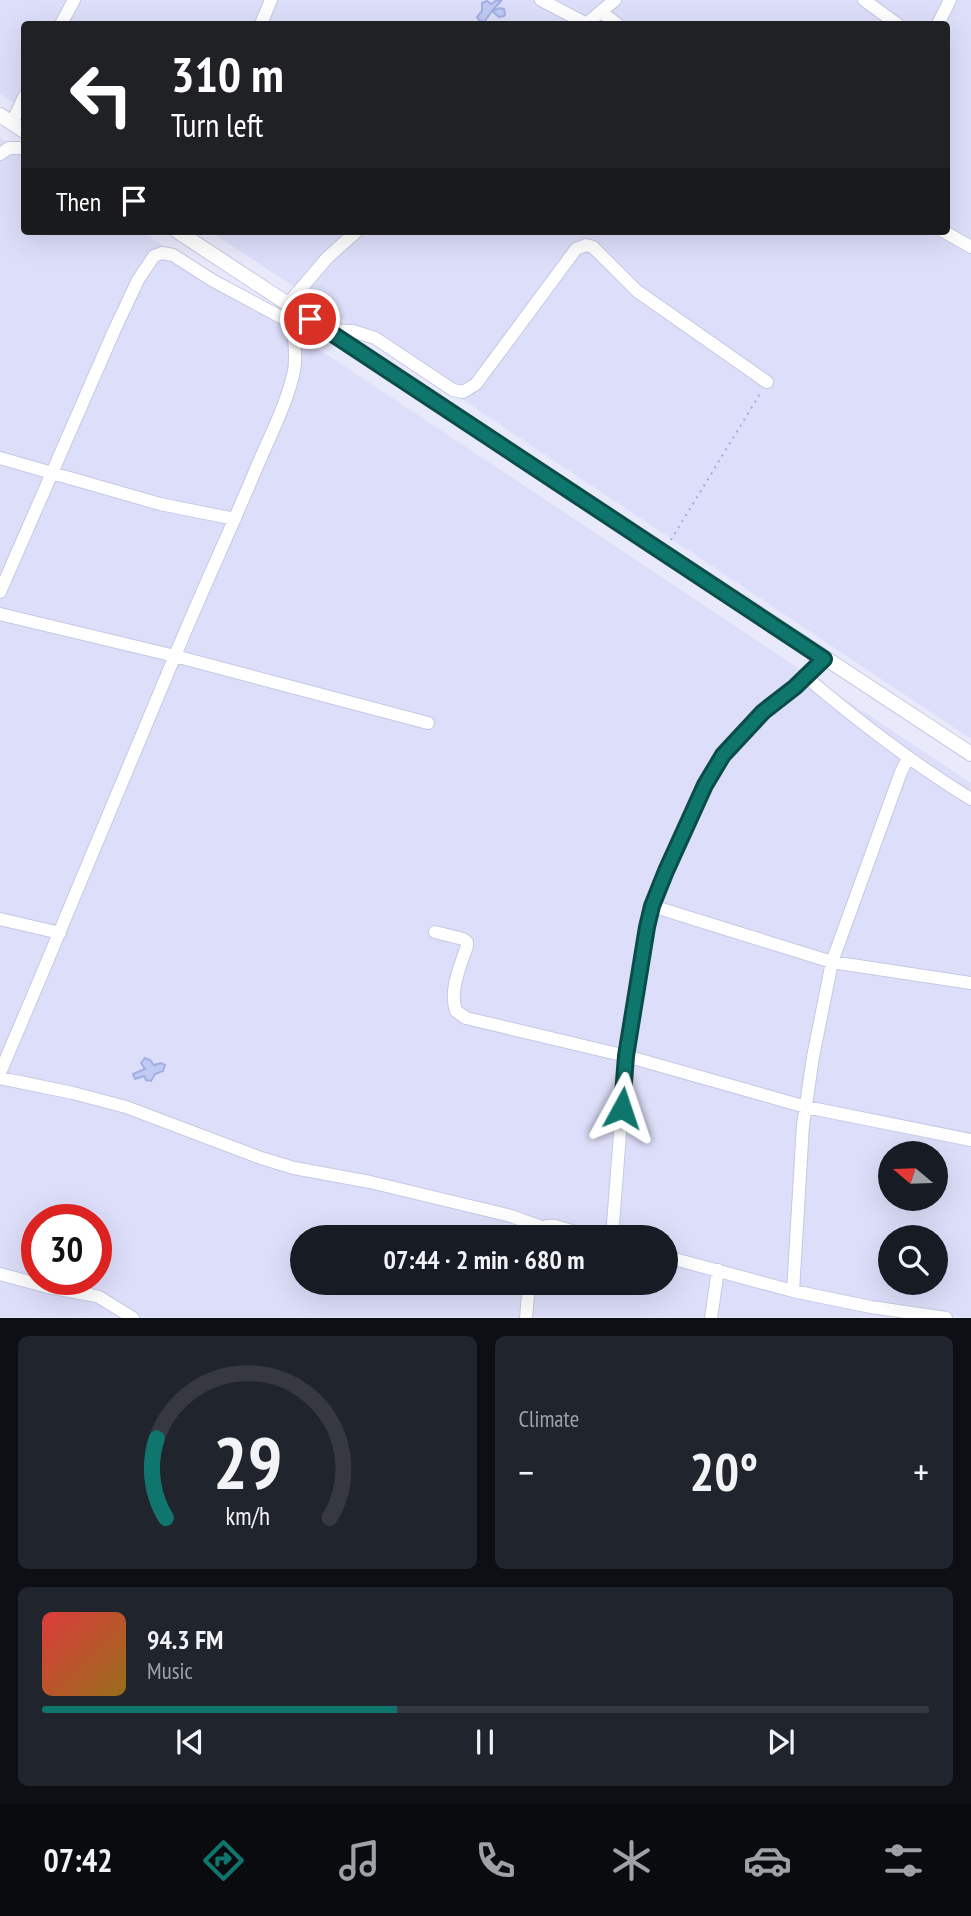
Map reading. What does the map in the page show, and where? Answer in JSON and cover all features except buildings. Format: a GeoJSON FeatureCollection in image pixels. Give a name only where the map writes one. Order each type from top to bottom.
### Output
{"type":"FeatureCollection","features":[{"type":"Feature","properties":{"kind":"street"},"geometry":{"type":"LineString","coordinates":[[63,21],[74,0]]}},
{"type":"Feature","properties":{"kind":"street"},"geometry":{"type":"LineString","coordinates":[[262,21],[271,0]]}},
{"type":"Feature","properties":{"kind":"street"},"geometry":{"type":"LineString","coordinates":[[541,0],[581,21]]}},
{"type":"Feature","properties":{"kind":"street"},"geometry":{"type":"LineString","coordinates":[[590,21],[615,0]]}},
{"type":"Feature","properties":{"kind":"street"},"geometry":{"type":"LineString","coordinates":[[864,0],[893,21]]}},
{"type":"Feature","properties":{"kind":"street"},"geometry":{"type":"LineString","coordinates":[[940,21],[950,0]]}},
{"type":"Feature","properties":{"kind":"street"},"geometry":{"type":"LineString","coordinates":[[601,12],[613,21]]}},
{"type":"Feature","properties":{"kind":"street"},"geometry":{"type":"LineString","coordinates":[[12,123],[21,104]]}},
{"type":"Feature","properties":{"kind":"street"},"geometry":{"type":"LineString","coordinates":[[0,154],[9,148],[21,148]]}},
{"type":"Feature","properties":{"kind":"street"},"geometry":{"type":"LineString","coordinates":[[183,235],[971,754]]}},
{"type":"Feature","properties":{"kind":"street"},"geometry":{"type":"LineString","coordinates":[[0,1073],[291,381],[295,352],[290,306],[327,258],[353,235]]}},
{"type":"Feature","properties":{"kind":"street"},"geometry":{"type":"LineString","coordinates":[[950,235],[971,247]]}},
{"type":"Feature","properties":{"kind":"street"},"geometry":{"type":"LineString","coordinates":[[326,330],[353,331],[375,338],[453,390],[463,392],[476,384],[576,249],[586,245],[593,247],[637,291],[767,383]]}},
{"type":"Feature","properties":{"kind":"street"},"geometry":{"type":"LineString","coordinates":[[0,592],[126,305],[154,256],[162,253],[173,255],[212,280],[292,323]]}},
{"type":"Feature","properties":{"kind":"street"},"geometry":{"type":"LineString","coordinates":[[0,458],[160,504],[235,519]]}},
{"type":"Feature","properties":{"kind":"street"},"geometry":{"type":"LineString","coordinates":[[0,614],[175,656],[428,723]]}},
{"type":"Feature","properties":{"kind":"street"},"geometry":{"type":"LineString","coordinates":[[613,1225],[626,1056],[652,906],[705,785],[723,755],[763,712],[795,687],[824,659]]}},
{"type":"Feature","properties":{"kind":"street"},"geometry":{"type":"LineString","coordinates":[[806,677],[858,721],[908,758],[971,799]]}},
{"type":"Feature","properties":{"kind":"street"},"geometry":{"type":"LineString","coordinates":[[793,1292],[806,1107],[832,962],[908,758]]}},
{"type":"Feature","properties":{"kind":"street"},"geometry":{"type":"LineString","coordinates":[[652,906],[832,962],[971,983]]}},
{"type":"Feature","properties":{"kind":"street"},"geometry":{"type":"LineString","coordinates":[[0,919],[60,933]]}},
{"type":"Feature","properties":{"kind":"street"},"geometry":{"type":"LineString","coordinates":[[435,932],[467,942],[453,998],[460,1016],[626,1056],[806,1107],[971,1140]]}},
{"type":"Feature","properties":{"kind":"street"},"geometry":{"type":"LineString","coordinates":[[0,1078],[126,1107],[294,1168],[447,1200],[521,1218],[530,1225]]}},
{"type":"Feature","properties":{"kind":"street"},"geometry":{"type":"LineString","coordinates":[[678,1260],[871,1312],[946,1318]]}},
{"type":"Feature","properties":{"kind":"street"},"geometry":{"type":"LineString","coordinates":[[710,1318],[718,1270]]}},
{"type":"Feature","properties":{"kind":"street"},"geometry":{"type":"LineString","coordinates":[[0,1274],[91,1295],[133,1318]]}},
{"type":"Feature","properties":{"kind":"street"},"geometry":{"type":"LineString","coordinates":[[526,1318],[528,1295]]}},
{"type":"Feature","properties":{"kind":"path"},"geometry":{"type":"LineString","coordinates":[[664,553],[767,383]]}},
{"type":"Feature","properties":{"kind":"shaded area"},"geometry":{"type":"Polygon","coordinates":[[[0,0],[971,0],[971,739],[216,235],[950,235],[950,21],[21,21],[21,108],[0,94],[0,0]]]}},
{"type":"Feature","properties":{"kind":"shaded area"},"geometry":{"type":"Polygon","coordinates":[[[0,137],[21,152],[21,235],[147,235],[971,783],[971,1317],[0,1317],[0,137]]]}},
{"type":"Feature","properties":{"kind":"route"},"geometry":{"type":"LineString","coordinates":[[310,319],[824,659],[795,687],[763,712],[723,755],[705,785],[666,871],[647,927],[626,1056],[622,1108]]}}]}
